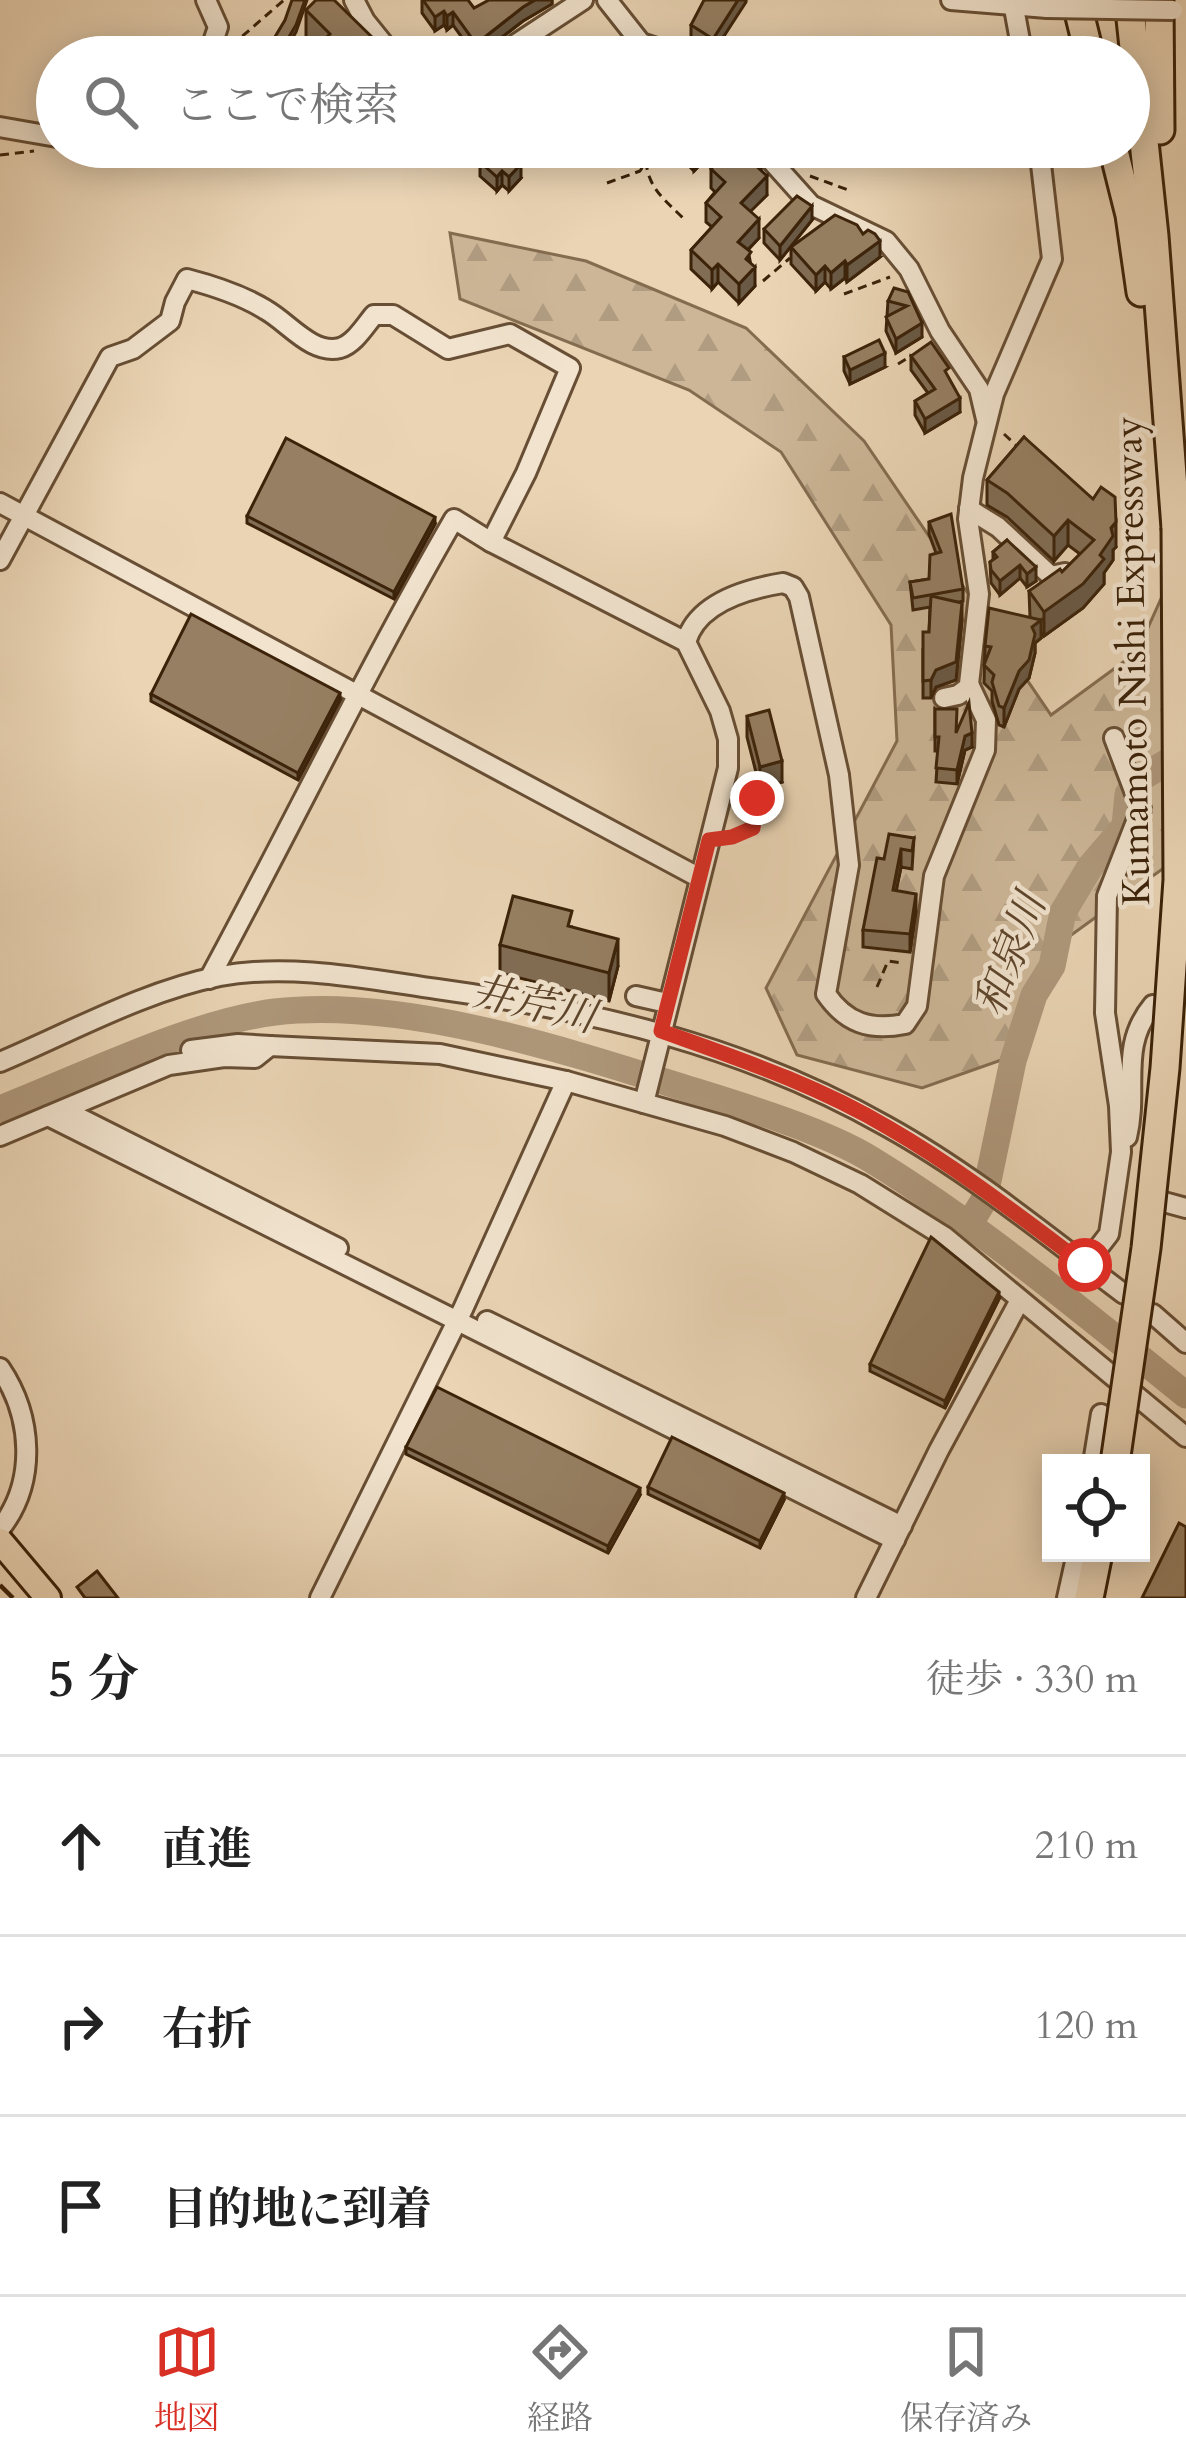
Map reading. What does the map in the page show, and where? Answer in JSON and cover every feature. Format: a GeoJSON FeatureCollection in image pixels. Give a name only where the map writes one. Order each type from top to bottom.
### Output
{"type":"FeatureCollection","features":[{"type":"Feature","properties":{"kind":"highway"},"geometry":{"type":"LineString","coordinates":[[1076,0],[1085,36]]}},
{"type":"Feature","properties":{"kind":"highway","name":"Kumamoto Nishi Expressway"},"geometry":{"type":"LineString","coordinates":[[1130,0],[1134,36]]}},
{"type":"Feature","properties":{"kind":"highway"},"geometry":{"type":"LineString","coordinates":[[1154,236],[1173,7]]}},
{"type":"Feature","properties":{"kind":"highway"},"geometry":{"type":"LineString","coordinates":[[1118,168],[1130,215],[1176,528]]}},
{"type":"Feature","properties":{"kind":"highway","name":"Kumamoto Nishi Expressway"},"geometry":{"type":"LineString","coordinates":[[1116,1454],[1146,1248],[1178,880],[1176,528],[1147,168]]}},
{"type":"Feature","properties":{"kind":"highway"},"geometry":{"type":"LineString","coordinates":[[1089,1598],[1096,1562]]}},
{"type":"Feature","properties":{"kind":"main road"},"geometry":{"type":"LineString","coordinates":[[1,1530],[47,1598]]}},
{"type":"Feature","properties":{"kind":"street"},"geometry":{"type":"LineString","coordinates":[[206,0],[217,36]]}},
{"type":"Feature","properties":{"kind":"street"},"geometry":{"type":"LineString","coordinates":[[354,0],[377,36]]}},
{"type":"Feature","properties":{"kind":"street"},"geometry":{"type":"LineString","coordinates":[[528,36],[583,0]]}},
{"type":"Feature","properties":{"kind":"street"},"geometry":{"type":"LineString","coordinates":[[607,0],[635,36]]}},
{"type":"Feature","properties":{"kind":"street"},"geometry":{"type":"LineString","coordinates":[[951,0],[1014,8],[1173,7]]}},
{"type":"Feature","properties":{"kind":"street"},"geometry":{"type":"LineString","coordinates":[[1014,8],[1019,36]]}},
{"type":"Feature","properties":{"kind":"street"},"geometry":{"type":"LineString","coordinates":[[0,127],[36,133]]}},
{"type":"Feature","properties":{"kind":"street"},"geometry":{"type":"LineString","coordinates":[[776,168],[796,192],[825,214],[886,241],[909,269],[940,331],[979,389],[987,424]]}},
{"type":"Feature","properties":{"kind":"street"},"geometry":{"type":"LineString","coordinates":[[686,642],[690,626],[706,609],[767,586],[783,583],[793,587],[806,615],[834,752],[849,866],[826,994],[851,1022],[886,1028],[905,1024],[916,1006],[934,876],[985,750],[986,720],[970,686],[971,636],[979,594],[969,509],[994,394],[1052,259],[1041,168]]}},
{"type":"Feature","properties":{"kind":"street"},"geometry":{"type":"LineString","coordinates":[[0,560],[110,357],[133,349],[170,322],[187,279],[267,310],[313,344],[335,350],[350,344],[374,316],[393,314],[448,349],[510,334],[570,368],[491,542]]}},
{"type":"Feature","properties":{"kind":"street"},"geometry":{"type":"LineString","coordinates":[[0,503],[698,877]]}},
{"type":"Feature","properties":{"kind":"street"},"geometry":{"type":"LineString","coordinates":[[969,509],[998,527],[1052,577],[1064,574]]}},
{"type":"Feature","properties":{"kind":"street"},"geometry":{"type":"LineString","coordinates":[[209,980],[322,759],[454,518],[491,542],[686,642],[720,711],[728,768],[645,1101]]}},
{"type":"Feature","properties":{"kind":"street"},"geometry":{"type":"LineString","coordinates":[[944,698],[970,686]]}},
{"type":"Feature","properties":{"kind":"street"},"geometry":{"type":"LineString","coordinates":[[1085,1265],[1108,1234],[1121,1152],[1105,1013],[1107,896],[1141,809],[1114,738]]}},
{"type":"Feature","properties":{"kind":"street"},"geometry":{"type":"LineString","coordinates":[[0,1062],[157,994],[209,980],[280,970],[545,1005],[783,1074],[888,1127],[1002,1202],[1124,1294]]}},
{"type":"Feature","properties":{"kind":"street"},"geometry":{"type":"LineString","coordinates":[[636,996],[667,1004]]}},
{"type":"Feature","properties":{"kind":"street"},"geometry":{"type":"LineString","coordinates":[[1121,1152],[1132,1112],[1132,1039],[1153,1005]]}},
{"type":"Feature","properties":{"kind":"street"},"geometry":{"type":"LineString","coordinates":[[191,1050],[238,1044],[440,1054],[645,1101],[794,1152],[860,1184],[945,1237],[1186,1437]]}},
{"type":"Feature","properties":{"kind":"street"},"geometry":{"type":"LineString","coordinates":[[0,1136],[170,1065],[255,1058],[270,1046]]}},
{"type":"Feature","properties":{"kind":"street"},"geometry":{"type":"LineString","coordinates":[[320,1598],[460,1315],[566,1081]]}},
{"type":"Feature","properties":{"kind":"street"},"geometry":{"type":"LineString","coordinates":[[56,1113],[898,1533]]}},
{"type":"Feature","properties":{"kind":"street"},"geometry":{"type":"LineString","coordinates":[[1116,1197],[1140,1198]]}},
{"type":"Feature","properties":{"kind":"street"},"geometry":{"type":"LineString","coordinates":[[1164,1202],[1186,1208]]}},
{"type":"Feature","properties":{"kind":"street"},"geometry":{"type":"LineString","coordinates":[[866,1598],[1020,1300]]}},
{"type":"Feature","properties":{"kind":"street"},"geometry":{"type":"LineString","coordinates":[[1153,1314],[1186,1343]]}},
{"type":"Feature","properties":{"kind":"street"},"geometry":{"type":"LineString","coordinates":[[0,1368],[26,1425],[28,1451],[21,1489],[1,1530]]}},
{"type":"Feature","properties":{"kind":"street"},"geometry":{"type":"LineString","coordinates":[[1095,1454],[1101,1414]]}},
{"type":"Feature","properties":{"kind":"street"},"geometry":{"type":"LineString","coordinates":[[1067,1598],[1075,1562]]}},
{"type":"Feature","properties":{"kind":"path"},"geometry":{"type":"LineString","coordinates":[[241,36],[284,0]]}},
{"type":"Feature","properties":{"kind":"path"},"geometry":{"type":"LineString","coordinates":[[0,155],[36,151]]}},
{"type":"Feature","properties":{"kind":"path"},"geometry":{"type":"LineString","coordinates":[[607,183],[642,168]]}},
{"type":"Feature","properties":{"kind":"path"},"geometry":{"type":"LineString","coordinates":[[647,168],[656,191],[683,218]]}},
{"type":"Feature","properties":{"kind":"path"},"geometry":{"type":"LineString","coordinates":[[779,172],[796,171],[850,191]]}},
{"type":"Feature","properties":{"kind":"path"},"geometry":{"type":"LineString","coordinates":[[763,281],[802,248]]}},
{"type":"Feature","properties":{"kind":"path"},"geometry":{"type":"LineString","coordinates":[[844,295],[909,269]]}},
{"type":"Feature","properties":{"kind":"path"},"geometry":{"type":"LineString","coordinates":[[898,364],[913,355]]}},
{"type":"Feature","properties":{"kind":"path"},"geometry":{"type":"LineString","coordinates":[[987,424],[1031,459]]}},
{"type":"Feature","properties":{"kind":"path"},"geometry":{"type":"LineString","coordinates":[[709,840],[753,828],[757,798],[745,792],[728,751]]}},
{"type":"Feature","properties":{"kind":"path"},"geometry":{"type":"LineString","coordinates":[[877,987],[887,961],[922,965]]}},
{"type":"Feature","properties":{"kind":"green space"},"geometry":{"type":"Polygon","coordinates":[[[450,233],[586,261],[746,328],[864,441],[1051,715],[1137,652],[1186,543],[1186,852],[1045,954],[1007,1058],[922,1088],[797,1055],[766,988],[897,741],[891,625],[781,452],[689,390],[460,299],[450,233]]]}},
{"type":"Feature","properties":{"kind":"building"},"geometry":{"type":"Polygon","coordinates":[[[292,0],[305,0],[289,36],[275,36],[292,0]]]}},
{"type":"Feature","properties":{"kind":"building"},"geometry":{"type":"Polygon","coordinates":[[[316,0],[334,0],[371,36],[328,36],[306,10],[316,0]]]}},
{"type":"Feature","properties":{"kind":"building"},"geometry":{"type":"Polygon","coordinates":[[[423,0],[468,0],[474,8],[489,0],[535,0],[486,36],[470,36],[453,12],[435,17],[423,0]]]}},
{"type":"Feature","properties":{"kind":"building"},"geometry":{"type":"Polygon","coordinates":[[[704,0],[738,0],[715,36],[691,25],[704,0]]]}},
{"type":"Feature","properties":{"kind":"building"},"geometry":{"type":"Polygon","coordinates":[[[487,168],[517,168],[509,177],[502,171],[497,177],[487,168]]]}},
{"type":"Feature","properties":{"kind":"building"},"geometry":{"type":"Polygon","coordinates":[[[758,168],[767,176],[741,203],[759,219],[738,242],[751,252],[746,259],[755,267],[739,284],[718,264],[712,270],[691,250],[721,217],[706,203],[725,182],[711,169],[758,168]]]}},
{"type":"Feature","properties":{"kind":"building"},"geometry":{"type":"Polygon","coordinates":[[[797,196],[812,206],[780,246],[764,229],[797,196]]]}},
{"type":"Feature","properties":{"kind":"building"},"geometry":{"type":"Polygon","coordinates":[[[835,215],[880,241],[847,265],[845,261],[831,273],[825,266],[816,275],[791,247],[835,215]]]}},
{"type":"Feature","properties":{"kind":"building"},"geometry":{"type":"Polygon","coordinates":[[[894,288],[908,292],[922,323],[896,339],[886,317],[907,306],[888,301],[894,288]]]}},
{"type":"Feature","properties":{"kind":"building"},"geometry":{"type":"Polygon","coordinates":[[[879,340],[885,353],[850,370],[844,357],[879,340]]]}},
{"type":"Feature","properties":{"kind":"building"},"geometry":{"type":"Polygon","coordinates":[[[931,342],[949,368],[945,371],[960,398],[925,419],[915,401],[935,389],[911,356],[931,342]]]}},
{"type":"Feature","properties":{"kind":"building"},"geometry":{"type":"Polygon","coordinates":[[[1024,437],[1093,499],[1101,487],[1115,497],[1116,522],[1100,555],[1104,559],[1083,584],[1044,612],[1029,591],[1062,572],[1094,540],[1068,520],[1054,536],[987,480],[1024,437]]]}},
{"type":"Feature","properties":{"kind":"building"},"geometry":{"type":"Polygon","coordinates":[[[286,438],[435,517],[394,592],[247,516],[286,438]]]}},
{"type":"Feature","properties":{"kind":"building"},"geometry":{"type":"Polygon","coordinates":[[[951,514],[963,589],[913,598],[910,582],[929,579],[930,555],[941,552],[929,522],[951,514]]]}},
{"type":"Feature","properties":{"kind":"building"},"geometry":{"type":"Polygon","coordinates":[[[1007,540],[1036,567],[1027,574],[1020,565],[1000,581],[990,562],[997,557],[993,552],[1007,540]]]}},
{"type":"Feature","properties":{"kind":"building"},"geometry":{"type":"Polygon","coordinates":[[[931,596],[962,603],[956,662],[923,681],[923,632],[929,632],[931,596]]]}},
{"type":"Feature","properties":{"kind":"building"},"geometry":{"type":"Polygon","coordinates":[[[989,608],[1041,620],[1032,627],[1035,634],[1029,660],[1019,671],[1004,708],[999,706],[994,675],[984,665],[991,647],[985,646],[989,608]]]}},
{"type":"Feature","properties":{"kind":"building"},"geometry":{"type":"Polygon","coordinates":[[[191,614],[340,693],[298,773],[151,694],[191,614]]]}},
{"type":"Feature","properties":{"kind":"building"},"geometry":{"type":"Polygon","coordinates":[[[969,703],[972,733],[965,736],[957,770],[936,768],[935,709],[957,709],[956,733],[969,703]]]}},
{"type":"Feature","properties":{"kind":"building"},"geometry":{"type":"Polygon","coordinates":[[[769,710],[782,761],[760,767],[747,716],[769,710]]]}},
{"type":"Feature","properties":{"kind":"building"},"geometry":{"type":"Polygon","coordinates":[[[889,834],[914,838],[912,851],[901,849],[893,890],[916,894],[910,934],[863,930],[877,858],[884,859],[889,834]]]}},
{"type":"Feature","properties":{"kind":"building"},"geometry":{"type":"Polygon","coordinates":[[[513,896],[572,911],[568,926],[618,939],[609,973],[500,945],[513,896]]]}},
{"type":"Feature","properties":{"kind":"building"},"geometry":{"type":"Polygon","coordinates":[[[931,1237],[999,1292],[945,1401],[870,1364],[931,1237]]]}},
{"type":"Feature","properties":{"kind":"building"},"geometry":{"type":"Polygon","coordinates":[[[437,1387],[640,1488],[608,1546],[406,1447],[437,1387]]]}},
{"type":"Feature","properties":{"kind":"building"},"geometry":{"type":"Polygon","coordinates":[[[672,1437],[784,1493],[760,1541],[648,1487],[672,1437]]]}},
{"type":"Feature","properties":{"kind":"building"},"geometry":{"type":"Polygon","coordinates":[[[1179,1523],[1186,1527],[1186,1598],[1142,1598],[1179,1523]]]}},
{"type":"Feature","properties":{"kind":"building"},"geometry":{"type":"Polygon","coordinates":[[[97,1571],[118,1598],[85,1598],[77,1587],[97,1571]]]}},
{"type":"Feature","properties":{"kind":"waterway","name":"和泉川"},"geometry":{"type":"LineString","coordinates":[[969,1225],[984,1200],[1013,1061],[1034,995],[1052,966],[1063,912],[1090,867],[1125,826],[1128,794],[1139,779],[1186,751]]}},
{"type":"Feature","properties":{"kind":"waterway","name":"井芹川"},"geometry":{"type":"LineString","coordinates":[[0,1109],[173,1039],[275,1012],[378,1013],[487,1031],[737,1105],[854,1150],[994,1243],[1186,1395]]}},
{"type":"Feature","properties":{"kind":"railway"},"geometry":{"type":"LineString","coordinates":[[0,1585],[13,1598]]}},
{"type":"Feature","properties":{"kind":"route"},"geometry":{"type":"LineString","coordinates":[[757,798],[753,828],[709,840],[661,1031],[783,1074],[888,1127],[1002,1202],[1085,1265]]}}]}
